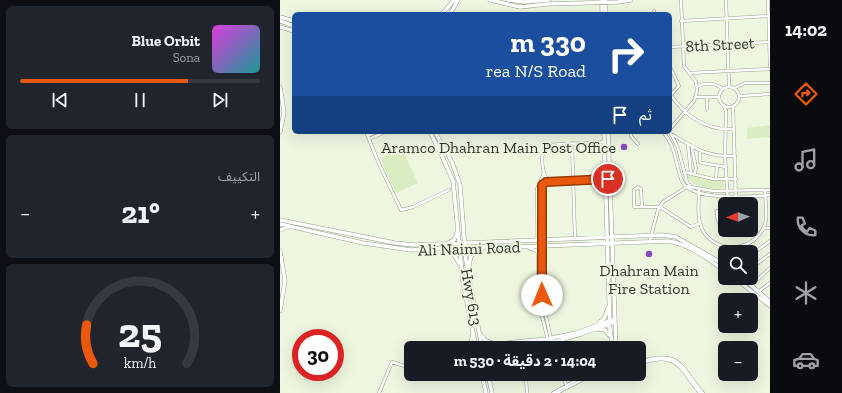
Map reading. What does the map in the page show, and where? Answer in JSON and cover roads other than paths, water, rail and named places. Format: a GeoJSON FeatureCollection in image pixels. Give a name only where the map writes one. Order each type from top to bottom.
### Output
{"type":"FeatureCollection","features":[{"type":"Feature","properties":{"kind":"main road"},"geometry":{"type":"LineString","coordinates":[[490,0],[518,7],[547,4],[631,0]]}},
{"type":"Feature","properties":{"kind":"main road"},"geometry":{"type":"LineString","coordinates":[[508,0],[549,0]]}},
{"type":"Feature","properties":{"kind":"main road"},"geometry":{"type":"LineString","coordinates":[[444,12],[457,1]]}},
{"type":"Feature","properties":{"kind":"main road"},"geometry":{"type":"LineString","coordinates":[[451,12],[457,1]]}},
{"type":"Feature","properties":{"kind":"main road"},"geometry":{"type":"LineString","coordinates":[[602,12],[603,1]]}},
{"type":"Feature","properties":{"kind":"main road"},"geometry":{"type":"LineString","coordinates":[[603,1],[606,12]]}},
{"type":"Feature","properties":{"kind":"main road"},"geometry":{"type":"LineString","coordinates":[[280,17],[292,20]]}},
{"type":"Feature","properties":{"kind":"main road"},"geometry":{"type":"LineString","coordinates":[[280,21],[292,25]]}},
{"type":"Feature","properties":{"kind":"main road"},"geometry":{"type":"LineString","coordinates":[[280,28],[292,30]]}},
{"type":"Feature","properties":{"kind":"main road"},"geometry":{"type":"LineString","coordinates":[[280,87],[284,112],[280,132]]}},
{"type":"Feature","properties":{"kind":"main road"},"geometry":{"type":"LineString","coordinates":[[431,134],[453,181],[461,271],[475,341]]}},
{"type":"Feature","properties":{"kind":"main road","name":"Hwy 613"},"geometry":{"type":"LineString","coordinates":[[436,134],[452,162],[462,196],[464,245],[481,341]]}},
{"type":"Feature","properties":{"kind":"main road"},"geometry":{"type":"LineString","coordinates":[[604,134],[610,322],[612,341]]}},
{"type":"Feature","properties":{"kind":"main road"},"geometry":{"type":"LineString","coordinates":[[608,134],[615,322],[614,341]]}},
{"type":"Feature","properties":{"kind":"main road","name":"Ali Naimi Road"},"geometry":{"type":"LineString","coordinates":[[280,219],[395,243],[415,245],[445,244],[517,247],[607,240]]}},
{"type":"Feature","properties":{"kind":"main road","name":"Ali Naimi Road"},"geometry":{"type":"LineString","coordinates":[[280,224],[390,248],[411,250],[459,245]]}},
{"type":"Feature","properties":{"kind":"main road"},"geometry":{"type":"LineString","coordinates":[[280,230],[292,227]]}},
{"type":"Feature","properties":{"kind":"main road"},"geometry":{"type":"LineString","coordinates":[[445,244],[454,240],[458,228]]}},
{"type":"Feature","properties":{"kind":"main road"},"geometry":{"type":"LineString","coordinates":[[464,234],[468,240],[480,242]]}},
{"type":"Feature","properties":{"kind":"main road","name":"Ali Naimi Road"},"geometry":{"type":"LineString","coordinates":[[612,240],[650,235],[676,238],[718,261]]}},
{"type":"Feature","properties":{"kind":"main road","name":"Ali Naimi Road"},"geometry":{"type":"LineString","coordinates":[[464,245],[480,242],[575,239],[668,241],[682,245],[718,267]]}},
{"type":"Feature","properties":{"kind":"main road"},"geometry":{"type":"LineString","coordinates":[[469,278],[469,259],[472,254],[480,248],[493,246]]}},
{"type":"Feature","properties":{"kind":"main road"},"geometry":{"type":"LineString","coordinates":[[438,248],[450,251],[455,255],[461,271]]}},
{"type":"Feature","properties":{"kind":"main road"},"geometry":{"type":"LineString","coordinates":[[280,251],[285,281],[280,311]]}},
{"type":"Feature","properties":{"kind":"main road"},"geometry":{"type":"LineString","coordinates":[[744,285],[755,293]]}},
{"type":"Feature","properties":{"kind":"main road"},"geometry":{"type":"LineString","coordinates":[[748,285],[755,293]]}},
{"type":"Feature","properties":{"kind":"main road"},"geometry":{"type":"LineString","coordinates":[[758,295],[768,300],[770,306]]}},
{"type":"Feature","properties":{"kind":"main road"},"geometry":{"type":"LineString","coordinates":[[594,328],[604,318],[610,301]]}},
{"type":"Feature","properties":{"kind":"main road"},"geometry":{"type":"LineString","coordinates":[[535,341],[549,339],[594,328],[610,322],[615,322]]}},
{"type":"Feature","properties":{"kind":"main road"},"geometry":{"type":"LineString","coordinates":[[594,328],[603,329],[611,337]]}},
{"type":"Feature","properties":{"kind":"main road"},"geometry":{"type":"LineString","coordinates":[[479,333],[486,341]]}},
{"type":"Feature","properties":{"kind":"main road"},"geometry":{"type":"LineString","coordinates":[[483,381],[486,393]]}},
{"type":"Feature","properties":{"kind":"main road"},"geometry":{"type":"LineString","coordinates":[[489,381],[492,393]]}},
{"type":"Feature","properties":{"kind":"street"},"geometry":{"type":"LineString","coordinates":[[672,131],[694,101],[697,87],[684,66],[681,0]]}},
{"type":"Feature","properties":{"kind":"street"},"geometry":{"type":"LineString","coordinates":[[726,0],[729,86]]}},
{"type":"Feature","properties":{"kind":"street"},"geometry":{"type":"LineString","coordinates":[[689,73],[770,67],[768,0]]}},
{"type":"Feature","properties":{"kind":"street"},"geometry":{"type":"LineString","coordinates":[[515,1],[518,7]]}},
{"type":"Feature","properties":{"kind":"street"},"geometry":{"type":"LineString","coordinates":[[681,21],[769,16]]}},
{"type":"Feature","properties":{"kind":"street","name":"8th Street"},"geometry":{"type":"LineString","coordinates":[[672,47],[770,42]]}},
{"type":"Feature","properties":{"kind":"street"},"geometry":{"type":"LineString","coordinates":[[672,71],[679,86],[672,94]]}},
{"type":"Feature","properties":{"kind":"street"},"geometry":{"type":"LineString","coordinates":[[735,88],[745,83],[770,83]]}},
{"type":"Feature","properties":{"kind":"street"},"geometry":{"type":"LineString","coordinates":[[697,87],[700,85],[714,84],[723,89]]}},
{"type":"Feature","properties":{"kind":"street"},"geometry":{"type":"LineString","coordinates":[[719,97],[723,89],[729,86],[735,88],[740,96],[738,103],[733,106],[724,106]]}},
{"type":"Feature","properties":{"kind":"street"},"geometry":{"type":"LineString","coordinates":[[740,96],[770,94]]}},
{"type":"Feature","properties":{"kind":"street"},"geometry":{"type":"LineString","coordinates":[[696,97],[719,97]]}},
{"type":"Feature","properties":{"kind":"street"},"geometry":{"type":"LineString","coordinates":[[707,97],[708,109]]}},
{"type":"Feature","properties":{"kind":"street"},"geometry":{"type":"LineString","coordinates":[[719,97],[724,106],[726,130],[725,156],[728,179],[728,196]]}},
{"type":"Feature","properties":{"kind":"street"},"geometry":{"type":"LineString","coordinates":[[672,98],[698,122],[709,127],[726,130],[734,129]]}},
{"type":"Feature","properties":{"kind":"street"},"geometry":{"type":"LineString","coordinates":[[733,106],[736,196]]}},
{"type":"Feature","properties":{"kind":"street"},"geometry":{"type":"LineString","coordinates":[[672,133],[692,148],[700,152],[710,155],[735,156]]}},
{"type":"Feature","properties":{"kind":"street"},"geometry":{"type":"LineString","coordinates":[[367,134],[382,172],[401,210],[413,207],[449,190]]}},
{"type":"Feature","properties":{"kind":"street"},"geometry":{"type":"LineString","coordinates":[[368,138],[373,134]]}},
{"type":"Feature","properties":{"kind":"street"},"geometry":{"type":"LineString","coordinates":[[368,138],[379,134]]}},
{"type":"Feature","properties":{"kind":"street"},"geometry":{"type":"LineString","coordinates":[[631,134],[638,144]]}},
{"type":"Feature","properties":{"kind":"street"},"geometry":{"type":"LineString","coordinates":[[666,134],[673,148],[682,182],[686,188],[728,196],[770,195]]}},
{"type":"Feature","properties":{"kind":"street"},"geometry":{"type":"LineString","coordinates":[[672,134],[678,148],[684,172],[690,185],[699,191],[728,192],[770,190]]}},
{"type":"Feature","properties":{"kind":"street"},"geometry":{"type":"LineString","coordinates":[[552,181],[546,178],[544,173],[543,152],[545,146],[550,144],[604,142],[609,144]]}},
{"type":"Feature","properties":{"kind":"street"},"geometry":{"type":"LineString","coordinates":[[572,143],[575,239]]}},
{"type":"Feature","properties":{"kind":"street"},"geometry":{"type":"LineString","coordinates":[[688,145],[688,153],[693,174]]}},
{"type":"Feature","properties":{"kind":"street"},"geometry":{"type":"LineString","coordinates":[[692,148],[696,169],[693,174]]}},
{"type":"Feature","properties":{"kind":"street"},"geometry":{"type":"LineString","coordinates":[[688,153],[696,150]]}},
{"type":"Feature","properties":{"kind":"street"},"geometry":{"type":"LineString","coordinates":[[700,152],[700,162],[726,167]]}},
{"type":"Feature","properties":{"kind":"street"},"geometry":{"type":"LineString","coordinates":[[716,166],[716,179]]}},
{"type":"Feature","properties":{"kind":"street"},"geometry":{"type":"LineString","coordinates":[[684,172],[716,179],[736,179]]}},
{"type":"Feature","properties":{"kind":"street"},"geometry":{"type":"LineString","coordinates":[[540,240],[537,189],[544,173]]}},
{"type":"Feature","properties":{"kind":"street"},"geometry":{"type":"LineString","coordinates":[[549,339],[543,303],[540,245],[541,186],[544,182],[605,179],[610,176]]}},
{"type":"Feature","properties":{"kind":"street"},"geometry":{"type":"LineString","coordinates":[[650,240],[650,235],[660,207],[672,195],[690,185]]}},
{"type":"Feature","properties":{"kind":"street"},"geometry":{"type":"LineString","coordinates":[[642,207],[641,189],[638,187],[634,190],[634,207],[642,207],[660,207],[691,227],[700,223]]}},
{"type":"Feature","properties":{"kind":"street"},"geometry":{"type":"LineString","coordinates":[[744,245],[755,239],[763,228],[766,216],[765,190]]}},
{"type":"Feature","properties":{"kind":"street"},"geometry":{"type":"LineString","coordinates":[[699,191],[700,223],[708,236],[717,244],[721,245]]}},
{"type":"Feature","properties":{"kind":"street"},"geometry":{"type":"LineString","coordinates":[[718,210],[716,218],[718,222]]}},
{"type":"Feature","properties":{"kind":"street"},"geometry":{"type":"LineString","coordinates":[[763,228],[770,228]]}},
{"type":"Feature","properties":{"kind":"street"},"geometry":{"type":"LineString","coordinates":[[758,250],[770,241]]}},
{"type":"Feature","properties":{"kind":"street"},"geometry":{"type":"LineString","coordinates":[[540,245],[540,308],[549,339]]}},
{"type":"Feature","properties":{"kind":"street"},"geometry":{"type":"LineString","coordinates":[[517,247],[531,248],[539,254]]}},
{"type":"Feature","properties":{"kind":"street"},"geometry":{"type":"LineString","coordinates":[[758,263],[770,254]]}},
{"type":"Feature","properties":{"kind":"street"},"geometry":{"type":"LineString","coordinates":[[758,279],[770,268]]}},
{"type":"Feature","properties":{"kind":"street"},"geometry":{"type":"LineString","coordinates":[[757,293],[770,283]]}},
{"type":"Feature","properties":{"kind":"street"},"geometry":{"type":"LineString","coordinates":[[471,341],[473,333]]}},
{"type":"Feature","properties":{"kind":"street"},"geometry":{"type":"LineString","coordinates":[[646,361],[657,357],[676,361],[688,370],[702,393]]}},
{"type":"Feature","properties":{"kind":"street"},"geometry":{"type":"LineString","coordinates":[[379,393],[392,362],[404,366]]}},
{"type":"Feature","properties":{"kind":"street"},"geometry":{"type":"LineString","coordinates":[[526,381],[527,393]]}},
{"type":"Feature","properties":{"kind":"street"},"geometry":{"type":"LineString","coordinates":[[565,381],[567,386]]}},
{"type":"Feature","properties":{"kind":"street"},"geometry":{"type":"LineString","coordinates":[[557,393],[575,381]]}},
{"type":"Feature","properties":{"kind":"street"},"geometry":{"type":"LineString","coordinates":[[553,393],[579,381]]}},
{"type":"Feature","properties":{"kind":"place","name":"Aramco Dhahran Main Post Office"},"geometry":{"type":"Point","coordinates":[624,147]}},
{"type":"Feature","properties":{"kind":"place","name":"Dhahran Main Fire Station"},"geometry":{"type":"Point","coordinates":[649,254]}}]}
